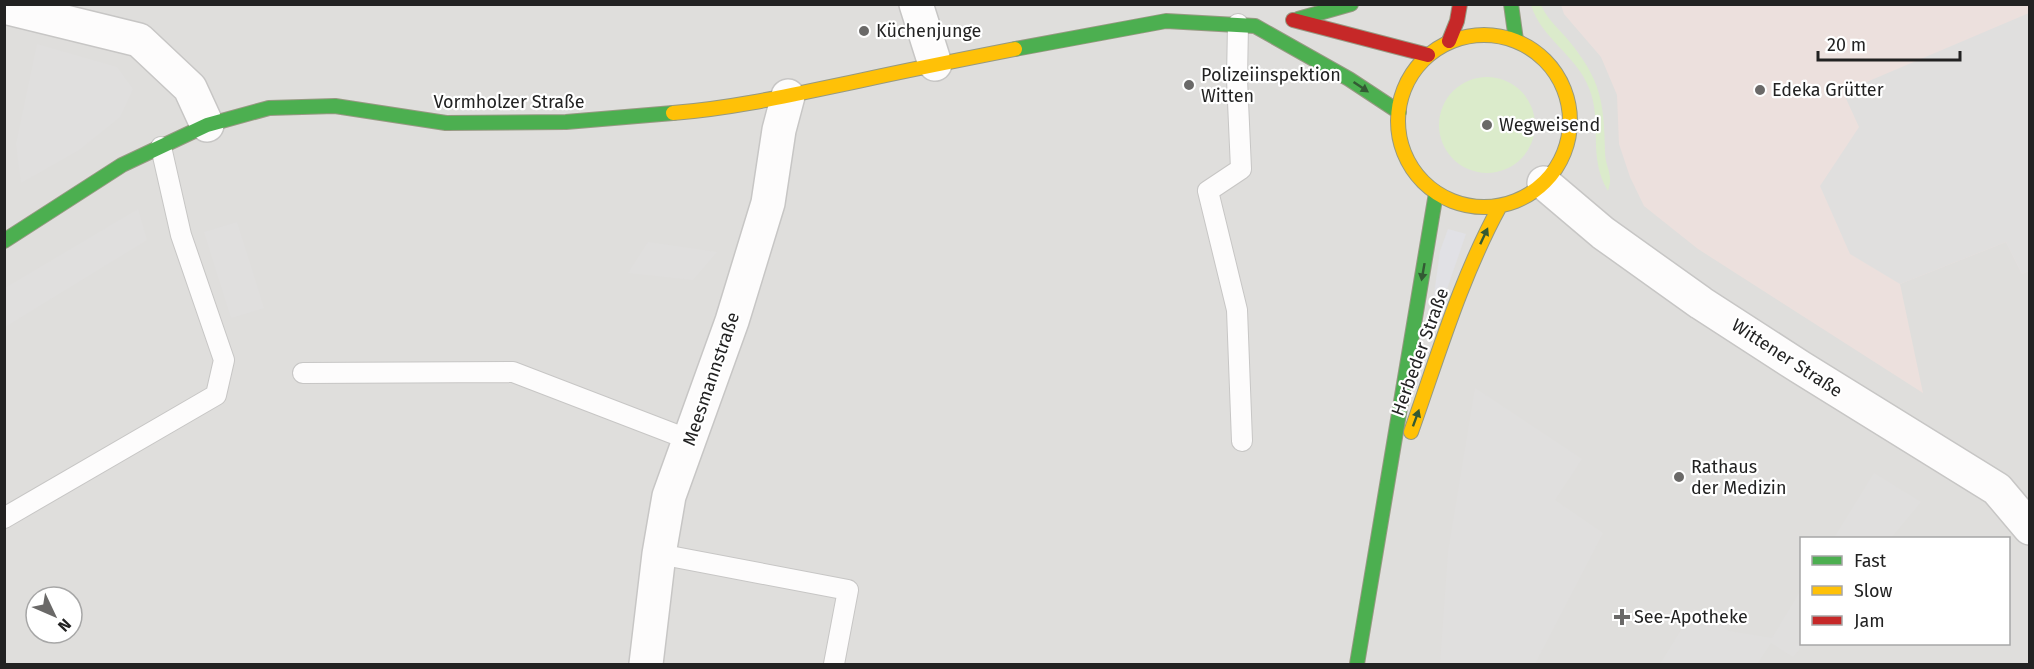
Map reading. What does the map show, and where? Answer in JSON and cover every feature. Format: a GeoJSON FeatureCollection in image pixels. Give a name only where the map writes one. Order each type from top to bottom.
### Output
{"type":"FeatureCollection","features":[{"type":"Feature","properties":{"kind":"main road"},"geometry":{"type":"LineString","coordinates":[[1246,25],[1284,22],[1351,4]]}},
{"type":"Feature","properties":{"kind":"main road"},"geometry":{"type":"LineString","coordinates":[[1449,41],[1457,21],[1460,4]]}},
{"type":"Feature","properties":{"kind":"main road"},"geometry":{"type":"LineString","coordinates":[[1511,4],[1516,40]]}},
{"type":"Feature","properties":{"kind":"main road","name":"Vormholzer Straße"},"geometry":{"type":"LineString","coordinates":[[4,241],[122,165],[207,125],[269,108],[335,106],[446,123],[566,122],[710,110],[788,96],[935,64],[1166,21],[1246,25]]}},
{"type":"Feature","properties":{"kind":"main road"},"geometry":{"type":"LineString","coordinates":[[1284,22],[1428,55]]}},
{"type":"Feature","properties":{"kind":"main road"},"geometry":{"type":"LineString","coordinates":[[1246,25],[1349,79],[1399,112]]}},
{"type":"Feature","properties":{"kind":"main road"},"geometry":{"type":"LineString","coordinates":[[1488,34],[1516,40],[1541,54],[1559,76],[1570,104],[1570,133],[1562,160],[1544,183],[1524,198],[1500,206],[1467,205],[1436,193],[1418,176],[1404,155],[1398,131],[1399,112],[1409,78],[1428,55],[1449,41],[1488,34]]}},
{"type":"Feature","properties":{"kind":"main road"},"geometry":{"type":"LineString","coordinates":[[1357,664],[1436,193]]}},
{"type":"Feature","properties":{"kind":"main road","name":"Herbeder Straße"},"geometry":{"type":"LineString","coordinates":[[1382,513],[1466,277],[1485,233],[1500,206]]}},
{"type":"Feature","properties":{"kind":"street"},"geometry":{"type":"LineString","coordinates":[[916,4],[935,64]]}},
{"type":"Feature","properties":{"kind":"street"},"geometry":{"type":"LineString","coordinates":[[4,7],[139,40],[190,88],[207,125]]}},
{"type":"Feature","properties":{"kind":"street","name":"Meesmannstraße"},"geometry":{"type":"LineString","coordinates":[[646,664],[659,554],[669,496],[732,321],[768,202],[779,130],[788,96]]}},
{"type":"Feature","properties":{"kind":"street","name":"Wittener Straße"},"geometry":{"type":"LineString","coordinates":[[1544,183],[1603,233],[1693,298],[1997,489],[2030,528]]}},
{"type":"Feature","properties":{"kind":"lane"},"geometry":{"type":"LineString","coordinates":[[1242,441],[1237,310],[1208,190],[1242,169],[1237,79],[1246,25]]}},
{"type":"Feature","properties":{"kind":"lane"},"geometry":{"type":"LineString","coordinates":[[4,518],[216,394],[225,360],[181,235],[161,147]]}},
{"type":"Feature","properties":{"kind":"lane"},"geometry":{"type":"LineString","coordinates":[[303,373],[513,372],[690,440]]}},
{"type":"Feature","properties":{"kind":"lane"},"geometry":{"type":"LineString","coordinates":[[659,554],[848,590],[834,664]]}},
{"type":"Feature","properties":{"kind":"shaded area"},"geometry":{"type":"Polygon","coordinates":[[[4,5],[2029,5],[2029,664],[5,664],[4,5]]]}},
{"type":"Feature","properties":{"kind":"shaded area"},"geometry":{"type":"Polygon","coordinates":[[[1561,5],[2029,5],[2029,271],[2022,274],[2006,242],[1900,284],[1923,393],[1698,249],[1644,206],[1630,177],[1619,144],[1617,95],[1601,57],[1564,14],[1561,5]]]}},
{"type":"Feature","properties":{"kind":"shaded area"},"geometry":{"type":"Polygon","coordinates":[[[2029,13],[2029,271],[2022,274],[2006,242],[1900,284],[1850,254],[1820,186],[1859,127],[1843,92],[2029,13]]]}},
{"type":"Feature","properties":{"kind":"shaded area"},"geometry":{"type":"Polygon","coordinates":[[[37,44],[117,67],[133,89],[120,117],[79,150],[21,183],[16,144],[37,44]]]}},
{"type":"Feature","properties":{"kind":"shaded area"},"geometry":{"type":"Polygon","coordinates":[[[138,209],[147,240],[5,327],[5,288],[138,209]]]}},
{"type":"Feature","properties":{"kind":"shaded area"},"geometry":{"type":"Polygon","coordinates":[[[237,222],[264,308],[231,318],[204,232],[237,222]]]}},
{"type":"Feature","properties":{"kind":"shaded area"},"geometry":{"type":"Polygon","coordinates":[[[1448,229],[1466,234],[1436,321],[1430,324],[1440,251],[1448,229]]]}},
{"type":"Feature","properties":{"kind":"shaded area"},"geometry":{"type":"Polygon","coordinates":[[[648,242],[717,252],[693,280],[628,273],[648,242]]]}},
{"type":"Feature","properties":{"kind":"shaded area"},"geometry":{"type":"Polygon","coordinates":[[[1475,388],[1582,459],[1555,500],[1603,533],[1535,664],[1440,664],[1448,552],[1475,388]]]}},
{"type":"Feature","properties":{"kind":"shaded area"},"geometry":{"type":"Polygon","coordinates":[[[1874,473],[1921,502],[1892,537],[1835,537],[1874,473]]]}},
{"type":"Feature","properties":{"kind":"shaded area"},"geometry":{"type":"Polygon","coordinates":[[[1800,592],[1800,645],[1803,645],[1793,657],[1771,643],[1757,664],[1660,664],[1694,609],[1729,631],[1772,638],[1800,592]]]}},
{"type":"Feature","properties":{"kind":"green space"},"geometry":{"type":"Polygon","coordinates":[[[1531,5],[1541,5],[1580,55],[1599,92],[1605,157],[1610,175],[1608,191],[1598,165],[1595,114],[1589,88],[1576,66],[1536,17],[1531,5]]]}},
{"type":"Feature","properties":{"kind":"green space"},"geometry":{"type":"Polygon","coordinates":[[[1487,77],[1506,80],[1521,91],[1532,106],[1535,125],[1532,144],[1521,159],[1506,170],[1487,173],[1468,170],[1453,159],[1442,144],[1439,125],[1442,106],[1453,91],[1468,80],[1487,77]]]}},
{"type":"Feature","properties":{"kind":"traffic: fast"},"geometry":{"type":"LineString","coordinates":[[1298,19],[1351,4]]}},
{"type":"Feature","properties":{"kind":"traffic: fast"},"geometry":{"type":"LineString","coordinates":[[1511,4],[1516,40]]}},
{"type":"Feature","properties":{"kind":"traffic: fast"},"geometry":{"type":"LineString","coordinates":[[1015,49],[1166,21],[1255,26],[1349,79],[1399,112]]}},
{"type":"Feature","properties":{"kind":"traffic: fast"},"geometry":{"type":"LineString","coordinates":[[4,241],[122,165],[207,125],[269,108],[335,106],[446,123],[566,122],[673,113]]}},
{"type":"Feature","properties":{"kind":"traffic: fast"},"geometry":{"type":"LineString","coordinates":[[1357,664],[1436,193]]}},
{"type":"Feature","properties":{"kind":"traffic: slow"},"geometry":{"type":"LineString","coordinates":[[1484,35],[1517,42],[1532,49],[1545,60],[1556,73],[1563,88],[1570,121],[1563,154],[1556,169],[1545,182],[1532,193],[1517,200],[1484,207],[1451,200],[1436,193],[1423,182],[1412,169],[1405,154],[1398,121],[1405,88],[1412,73],[1423,60],[1436,49],[1451,42],[1484,35]]}},
{"type":"Feature","properties":{"kind":"traffic: slow"},"geometry":{"type":"LineString","coordinates":[[673,113],[768,100],[1015,49]]}},
{"type":"Feature","properties":{"kind":"traffic: slow"},"geometry":{"type":"LineString","coordinates":[[1411,432],[1473,261],[1500,206]]}},
{"type":"Feature","properties":{"kind":"traffic: jam"},"geometry":{"type":"LineString","coordinates":[[1449,41],[1457,21],[1460,4]]}},
{"type":"Feature","properties":{"kind":"traffic: jam"},"geometry":{"type":"LineString","coordinates":[[1293,20],[1428,55]]}},
{"type":"Feature","properties":{"kind":"place","name":"Küchenjunge"},"geometry":{"type":"Point","coordinates":[864,31]}},
{"type":"Feature","properties":{"kind":"place","name":"Polizeiinspektion Witten"},"geometry":{"type":"Point","coordinates":[1189,85]}},
{"type":"Feature","properties":{"kind":"place","name":"Edeka Grütter"},"geometry":{"type":"Point","coordinates":[1760,90]}},
{"type":"Feature","properties":{"kind":"place","name":"Wegweisend"},"geometry":{"type":"Point","coordinates":[1487,125]}},
{"type":"Feature","properties":{"kind":"place","name":"Rathaus der Medizin"},"geometry":{"type":"Point","coordinates":[1679,477]}},
{"type":"Feature","properties":{"kind":"place","name":"See-Apotheke"},"geometry":{"type":"Point","coordinates":[1622,617]}}]}
